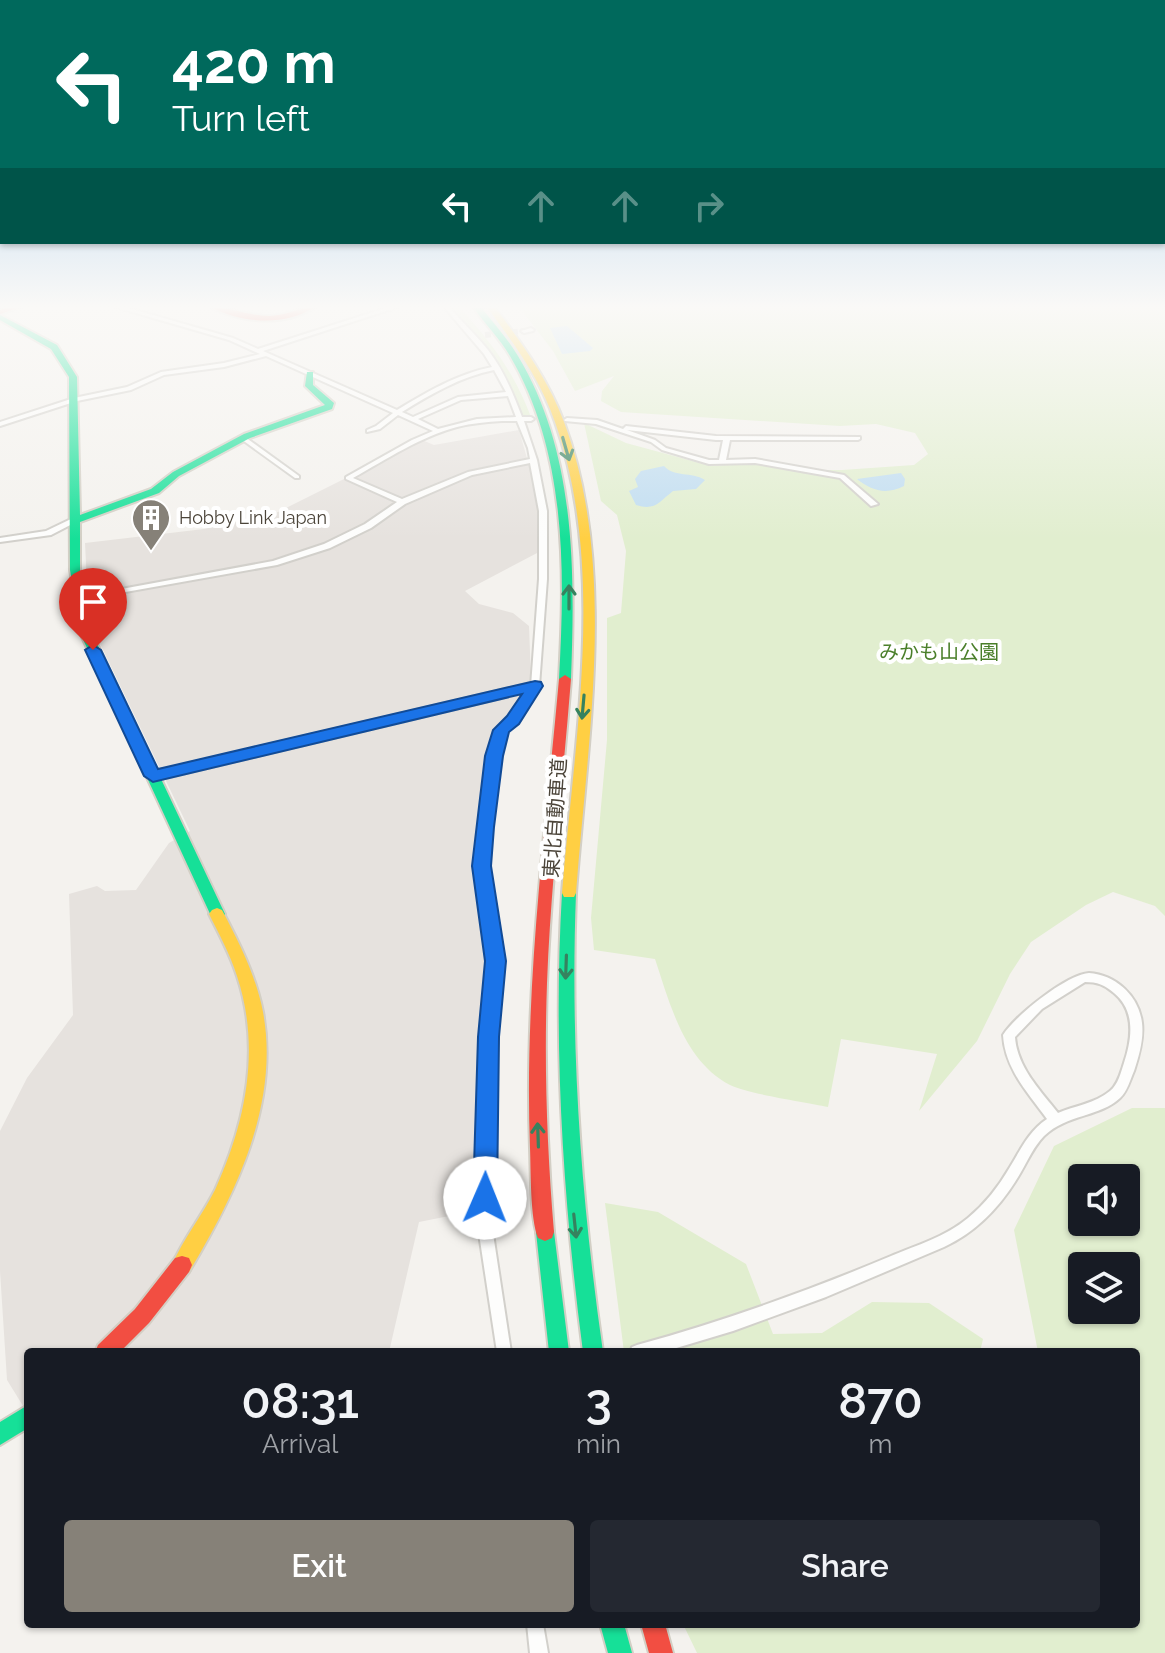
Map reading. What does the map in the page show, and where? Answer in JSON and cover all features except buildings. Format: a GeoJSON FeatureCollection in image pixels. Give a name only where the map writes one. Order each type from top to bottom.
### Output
{"type":"FeatureCollection","features":[{"type":"Feature","properties":{"kind":"main road"},"geometry":{"type":"LineString","coordinates":[[74,384],[74,521],[78,599],[87,635],[246,977],[257,1017],[260,1061],[246,1138],[212,1216],[189,1254],[153,1301],[109,1348]]}},
{"type":"Feature","properties":{"kind":"main road"},"geometry":{"type":"LineString","coordinates":[[74,521],[155,491],[176,474],[243,438],[331,405],[309,384]]}},
{"type":"Feature","properties":{"kind":"main road","name":"東北自動車道"},"geometry":{"type":"LineString","coordinates":[[527,384],[552,451],[564,512],[569,571],[566,673],[543,912],[536,1029],[541,1197],[559,1348]]}},
{"type":"Feature","properties":{"kind":"main road","name":"東北自動車道"},"geometry":{"type":"LineString","coordinates":[[541,384],[555,413],[575,483],[584,539],[587,657],[568,911],[565,1071],[572,1196],[592,1348]]}},
{"type":"Feature","properties":{"kind":"main road"},"geometry":{"type":"LineString","coordinates":[[153,776],[535,686]]}},
{"type":"Feature","properties":{"kind":"main road"},"geometry":{"type":"LineString","coordinates":[[0,1434],[24,1419]]}},
{"type":"Feature","properties":{"kind":"main road"},"geometry":{"type":"LineString","coordinates":[[613,1628],[620,1653]]}},
{"type":"Feature","properties":{"kind":"main road"},"geometry":{"type":"LineString","coordinates":[[654,1628],[661,1653]]}},
{"type":"Feature","properties":{"kind":"street"},"geometry":{"type":"LineString","coordinates":[[0,424],[76,399],[140,384]]}},
{"type":"Feature","properties":{"kind":"street"},"geometry":{"type":"LineString","coordinates":[[333,384],[435,429]]}},
{"type":"Feature","properties":{"kind":"street"},"geometry":{"type":"LineString","coordinates":[[369,431],[381,427],[397,412],[448,384]]}},
{"type":"Feature","properties":{"kind":"street"},"geometry":{"type":"LineString","coordinates":[[503,1348],[485,1227],[488,1037],[496,961],[481,866],[494,756],[501,730],[513,720],[535,686],[543,579],[543,511],[534,460],[521,418],[505,384]]}},
{"type":"Feature","properties":{"kind":"street"},"geometry":{"type":"LineString","coordinates":[[445,386],[460,398]]}},
{"type":"Feature","properties":{"kind":"street"},"geometry":{"type":"LineString","coordinates":[[413,419],[460,398],[510,394]]}},
{"type":"Feature","properties":{"kind":"street"},"geometry":{"type":"LineString","coordinates":[[402,502],[348,478],[435,429],[465,421],[531,419]]}},
{"type":"Feature","properties":{"kind":"street"},"geometry":{"type":"LineString","coordinates":[[567,420],[597,422],[664,449],[709,462],[755,461],[842,476],[874,504]]}},
{"type":"Feature","properties":{"kind":"street"},"geometry":{"type":"LineString","coordinates":[[616,428],[727,438],[858,438]]}},
{"type":"Feature","properties":{"kind":"street"},"geometry":{"type":"LineString","coordinates":[[243,438],[297,477]]}},
{"type":"Feature","properties":{"kind":"street"},"geometry":{"type":"LineString","coordinates":[[722,462],[727,438]]}},
{"type":"Feature","properties":{"kind":"street"},"geometry":{"type":"LineString","coordinates":[[78,599],[274,563],[327,546],[368,526],[402,502],[470,473],[534,460]]}},
{"type":"Feature","properties":{"kind":"street"},"geometry":{"type":"LineString","coordinates":[[0,540],[48,533],[74,521]]}},
{"type":"Feature","properties":{"kind":"street"},"geometry":{"type":"LineString","coordinates":[[652,1348],[731,1327],[848,1282],[955,1234],[1002,1192],[1036,1136],[1054,1118],[1112,1097],[1121,1088],[1137,1043],[1133,1007],[1118,988],[1090,976],[1038,1006],[1009,1035],[1011,1052],[1019,1069],[1054,1118]]}},
{"type":"Feature","properties":{"kind":"street"},"geometry":{"type":"LineString","coordinates":[[536,1628],[539,1653]]}},
{"type":"Feature","properties":{"kind":"shaded area"},"geometry":{"type":"Polygon","coordinates":[[[519,430],[537,494],[539,552],[465,591],[479,604],[513,613],[529,626],[531,679],[510,716],[495,729],[475,858],[488,957],[469,1212],[419,1222],[390,1348],[24,1348],[24,1408],[7,1380],[0,1271],[0,1131],[27,1078],[73,1015],[69,894],[97,886],[105,891],[136,890],[169,843],[190,831],[93,629],[88,604],[85,543],[204,529],[278,512],[422,440],[434,445],[519,430]]]}},
{"type":"Feature","properties":{"kind":"green space"},"geometry":{"type":"Polygon","coordinates":[[[502,384],[517,386],[531,417],[520,416],[502,384]]]}},
{"type":"Feature","properties":{"kind":"green space","name":"みかも山公園"},"geometry":{"type":"Polygon","coordinates":[[[571,384],[593,384],[575,391],[571,384]]]}},
{"type":"Feature","properties":{"kind":"green space","name":"みかも山公園"},"geometry":{"type":"Polygon","coordinates":[[[607,384],[1165,384],[1165,916],[1155,906],[1113,892],[1086,905],[1031,942],[1010,974],[977,1041],[919,1111],[937,1054],[841,1039],[828,1107],[763,1095],[730,1085],[714,1075],[690,1046],[673,1012],[655,959],[594,950],[591,918],[607,740],[607,618],[621,613],[626,551],[617,515],[601,501],[584,423],[626,443],[711,466],[748,463],[793,470],[842,470],[914,465],[928,454],[915,433],[876,424],[840,426],[621,412],[601,401],[602,391],[607,384]]]}},
{"type":"Feature","properties":{"kind":"green space"},"geometry":{"type":"Polygon","coordinates":[[[1132,1108],[1165,1108],[1165,1653],[697,1653],[685,1628],[1140,1628],[1140,1348],[1037,1348],[1014,1230],[1054,1146],[1132,1108]]]}},
{"type":"Feature","properties":{"kind":"green space"},"geometry":{"type":"Polygon","coordinates":[[[605,1203],[658,1212],[746,1264],[773,1334],[822,1333],[872,1302],[929,1303],[983,1339],[981,1348],[623,1348],[605,1203]]]}},
{"type":"Feature","properties":{"kind":"water"},"geometry":{"type":"Polygon","coordinates":[[[664,466],[673,472],[705,480],[696,489],[673,491],[652,506],[636,505],[629,491],[638,487],[635,479],[641,471],[664,466]]]}},
{"type":"Feature","properties":{"kind":"water"},"geometry":{"type":"Polygon","coordinates":[[[901,473],[905,479],[904,486],[885,491],[874,489],[857,479],[901,473]]]}},
{"type":"Feature","properties":{"kind":"traffic: fast"},"geometry":{"type":"LineString","coordinates":[[73,384],[75,570],[87,635],[217,914]]}},
{"type":"Feature","properties":{"kind":"traffic: fast"},"geometry":{"type":"LineString","coordinates":[[74,521],[155,491],[176,474],[247,436],[329,407],[330,403],[309,384]]}},
{"type":"Feature","properties":{"kind":"traffic: fast"},"geometry":{"type":"LineString","coordinates":[[528,384],[548,437],[564,516],[568,598],[565,679]]}},
{"type":"Feature","properties":{"kind":"traffic: fast"},"geometry":{"type":"LineString","coordinates":[[153,776],[535,686]]}},
{"type":"Feature","properties":{"kind":"traffic: fast"},"geometry":{"type":"LineString","coordinates":[[569,893],[566,1066],[573,1181],[593,1348]]}},
{"type":"Feature","properties":{"kind":"traffic: fast"},"geometry":{"type":"LineString","coordinates":[[545,1232],[559,1348]]}},
{"type":"Feature","properties":{"kind":"traffic: fast"},"geometry":{"type":"LineString","coordinates":[[0,1434],[24,1419]]}},
{"type":"Feature","properties":{"kind":"traffic: fast"},"geometry":{"type":"LineString","coordinates":[[613,1628],[620,1653]]}},
{"type":"Feature","properties":{"kind":"traffic: slow"},"geometry":{"type":"LineString","coordinates":[[542,384],[559,421],[577,485],[586,552],[586,691],[569,893]]}},
{"type":"Feature","properties":{"kind":"traffic: slow"},"geometry":{"type":"LineString","coordinates":[[182,1265],[220,1199],[248,1126],[256,1089],[258,1051],[255,1013],[245,975],[217,914]]}},
{"type":"Feature","properties":{"kind":"traffic: jam"},"geometry":{"type":"LineString","coordinates":[[545,1232],[538,1125],[539,982],[565,679]]}},
{"type":"Feature","properties":{"kind":"traffic: jam"},"geometry":{"type":"LineString","coordinates":[[109,1348],[142,1316],[182,1265]]}},
{"type":"Feature","properties":{"kind":"traffic: jam"},"geometry":{"type":"LineString","coordinates":[[654,1628],[661,1653]]}},
{"type":"Feature","properties":{"kind":"place","name":"Hobby Link Japan"},"geometry":{"type":"Point","coordinates":[151,552]}},
{"type":"Feature","properties":{"kind":"route"},"geometry":{"type":"LineString","coordinates":[[93,650],[153,776],[535,686],[513,720],[501,730],[494,756],[481,866],[496,961],[488,1037],[485,1198]]}}]}
